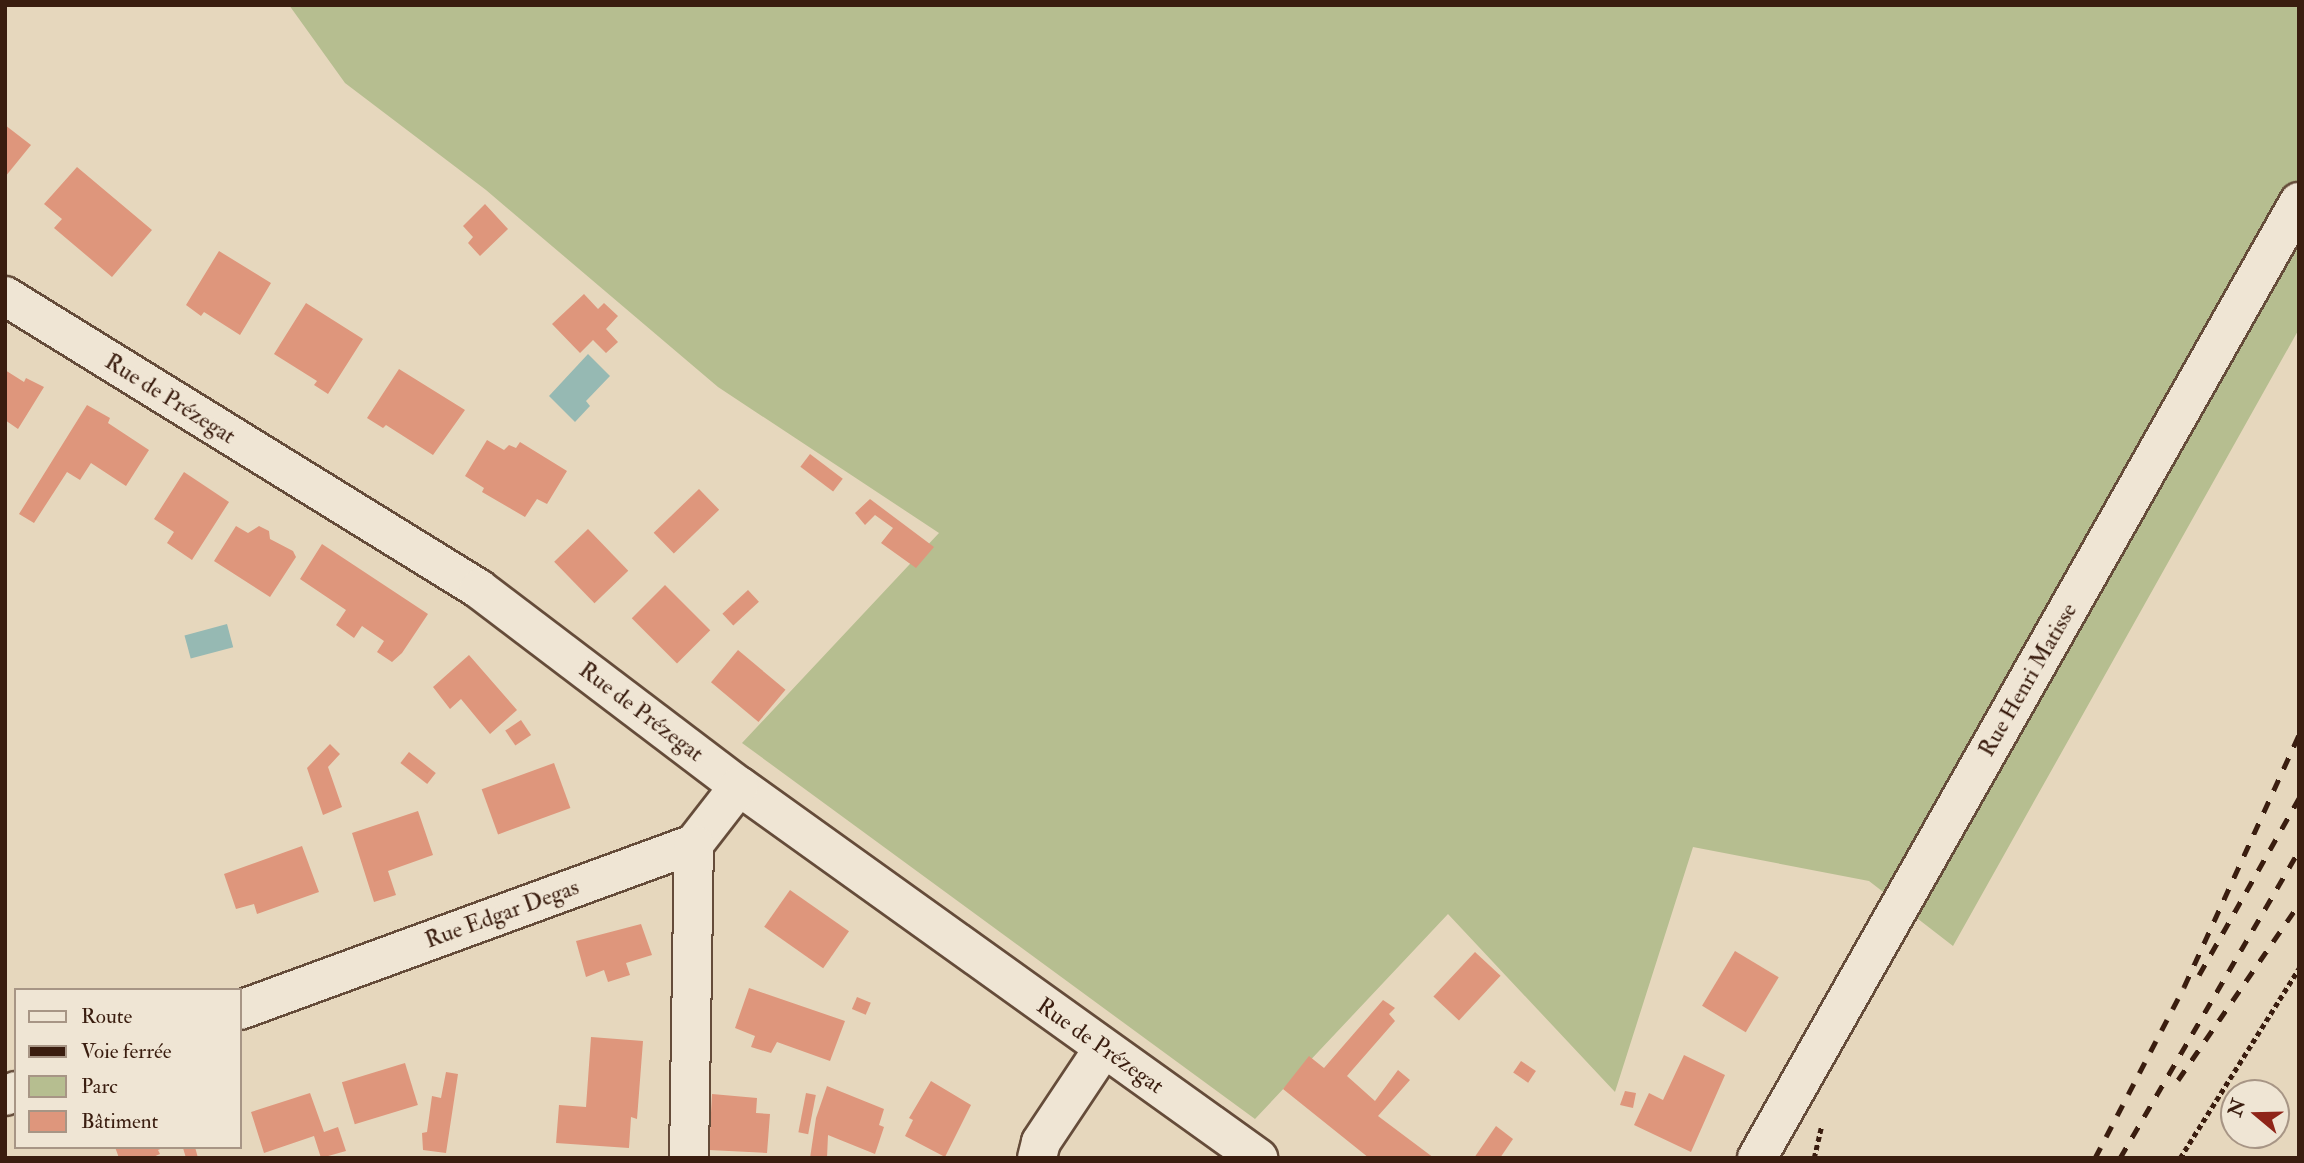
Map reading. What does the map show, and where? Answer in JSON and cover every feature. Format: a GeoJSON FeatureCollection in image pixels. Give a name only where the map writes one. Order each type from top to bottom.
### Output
{"type":"FeatureCollection","features":[{"type":"Feature","properties":{"kind":"street","name":"Rue Henri Matisse"},"geometry":{"type":"LineString","coordinates":[[1757,1158],[2299,202]]}},
{"type":"Feature","properties":{"kind":"street","name":"Rue de Prézegat"},"geometry":{"type":"LineString","coordinates":[[5,296],[479,589],[739,786],[1258,1158]]}},
{"type":"Feature","properties":{"kind":"street"},"geometry":{"type":"LineString","coordinates":[[689,1158],[694,844],[739,786]]}},
{"type":"Feature","properties":{"kind":"street","name":"Rue Edgar Degas"},"geometry":{"type":"LineString","coordinates":[[242,1009],[694,844]]}},
{"type":"Feature","properties":{"kind":"street"},"geometry":{"type":"LineString","coordinates":[[1037,1158],[1041,1142],[1103,1049]]}},
{"type":"Feature","properties":{"kind":"path"},"geometry":{"type":"LineString","coordinates":[[2180,1158],[2299,968]]}},
{"type":"Feature","properties":{"kind":"green space"},"geometry":{"type":"Polygon","coordinates":[[[289,5],[2299,5],[2299,329],[1953,946],[1869,881],[1693,847],[1615,1092],[1448,914],[1255,1119],[742,743],[939,533],[718,387],[486,190],[345,83],[289,5]]]}},
{"type":"Feature","properties":{"kind":"water"},"geometry":{"type":"Polygon","coordinates":[[[588,354],[610,376],[586,401],[590,406],[575,422],[549,396],[588,354]]]}},
{"type":"Feature","properties":{"kind":"water"},"geometry":{"type":"Polygon","coordinates":[[[227,624],[233,647],[191,659],[184,635],[227,624]]]}},
{"type":"Feature","properties":{"kind":"building"},"geometry":{"type":"Polygon","coordinates":[[[5,125],[31,145],[5,177],[5,125]]]}},
{"type":"Feature","properties":{"kind":"building"},"geometry":{"type":"Polygon","coordinates":[[[77,167],[152,230],[112,277],[54,228],[62,219],[44,204],[77,167]]]}},
{"type":"Feature","properties":{"kind":"building"},"geometry":{"type":"Polygon","coordinates":[[[485,204],[508,229],[480,256],[468,243],[473,237],[463,226],[485,204]]]}},
{"type":"Feature","properties":{"kind":"building"},"geometry":{"type":"Polygon","coordinates":[[[219,251],[271,283],[240,335],[204,312],[201,316],[186,305],[219,251]]]}},
{"type":"Feature","properties":{"kind":"building"},"geometry":{"type":"Polygon","coordinates":[[[584,294],[598,309],[604,303],[618,316],[606,329],[618,342],[606,353],[593,340],[580,353],[552,324],[584,294]]]}},
{"type":"Feature","properties":{"kind":"building"},"geometry":{"type":"Polygon","coordinates":[[[306,303],[363,339],[328,394],[314,385],[317,381],[274,354],[306,303]]]}},
{"type":"Feature","properties":{"kind":"building"},"geometry":{"type":"Polygon","coordinates":[[[399,369],[465,410],[433,455],[386,425],[383,428],[367,418],[399,369]]]}},
{"type":"Feature","properties":{"kind":"building"},"geometry":{"type":"Polygon","coordinates":[[[5,370],[24,382],[26,378],[44,387],[18,429],[5,420],[5,370]]]}},
{"type":"Feature","properties":{"kind":"building"},"geometry":{"type":"Polygon","coordinates":[[[87,405],[110,418],[108,423],[149,450],[126,486],[91,463],[80,480],[67,472],[34,523],[19,514],[87,405]]]}},
{"type":"Feature","properties":{"kind":"building"},"geometry":{"type":"Polygon","coordinates":[[[487,440],[504,450],[509,445],[516,448],[520,442],[567,471],[547,504],[537,499],[525,517],[482,492],[484,488],[465,476],[487,440]]]}},
{"type":"Feature","properties":{"kind":"building"},"geometry":{"type":"Polygon","coordinates":[[[810,454],[843,479],[833,491],[800,467],[810,454]]]}},
{"type":"Feature","properties":{"kind":"building"},"geometry":{"type":"Polygon","coordinates":[[[184,472],[229,502],[192,560],[167,543],[174,532],[154,519],[184,472]]]}},
{"type":"Feature","properties":{"kind":"building"},"geometry":{"type":"Polygon","coordinates":[[[699,489],[719,510],[674,554],[654,533],[699,489]]]}},
{"type":"Feature","properties":{"kind":"building"},"geometry":{"type":"Polygon","coordinates":[[[870,499],[934,547],[916,568],[881,543],[893,528],[875,515],[865,525],[855,513],[870,499]]]}},
{"type":"Feature","properties":{"kind":"building"},"geometry":{"type":"Polygon","coordinates":[[[236,526],[248,533],[259,526],[269,531],[270,539],[293,551],[296,557],[270,597],[214,561],[236,526]]]}},
{"type":"Feature","properties":{"kind":"building"},"geometry":{"type":"Polygon","coordinates":[[[588,529],[628,571],[594,603],[554,562],[588,529]]]}},
{"type":"Feature","properties":{"kind":"building"},"geometry":{"type":"Polygon","coordinates":[[[322,544],[428,614],[402,653],[392,662],[377,652],[384,641],[362,626],[354,638],[336,625],[346,610],[300,579],[322,544]]]}},
{"type":"Feature","properties":{"kind":"building"},"geometry":{"type":"Polygon","coordinates":[[[665,585],[710,630],[677,663],[632,618],[665,585]]]}},
{"type":"Feature","properties":{"kind":"building"},"geometry":{"type":"Polygon","coordinates":[[[748,590],[759,602],[733,626],[722,614],[748,590]]]}},
{"type":"Feature","properties":{"kind":"building"},"geometry":{"type":"Polygon","coordinates":[[[738,650],[785,690],[758,722],[711,682],[738,650]]]}},
{"type":"Feature","properties":{"kind":"building"},"geometry":{"type":"Polygon","coordinates":[[[469,655],[517,710],[490,734],[461,699],[450,709],[433,687],[469,655]]]}},
{"type":"Feature","properties":{"kind":"building"},"geometry":{"type":"Polygon","coordinates":[[[521,720],[531,735],[515,746],[505,731],[521,720]]]}},
{"type":"Feature","properties":{"kind":"building"},"geometry":{"type":"Polygon","coordinates":[[[330,744],[340,754],[328,767],[342,807],[323,815],[307,768],[330,744]]]}},
{"type":"Feature","properties":{"kind":"building"},"geometry":{"type":"Polygon","coordinates":[[[409,752],[436,773],[427,784],[400,763],[409,752]]]}},
{"type":"Feature","properties":{"kind":"building"},"geometry":{"type":"Polygon","coordinates":[[[554,763],[570,808],[498,834],[482,789],[554,763]]]}},
{"type":"Feature","properties":{"kind":"building"},"geometry":{"type":"Polygon","coordinates":[[[418,811],[433,855],[388,871],[396,895],[374,902],[352,833],[418,811]]]}},
{"type":"Feature","properties":{"kind":"building"},"geometry":{"type":"Polygon","coordinates":[[[302,846],[319,892],[257,914],[254,904],[236,909],[224,874],[302,846]]]}},
{"type":"Feature","properties":{"kind":"building"},"geometry":{"type":"Polygon","coordinates":[[[790,890],[849,931],[823,968],[764,927],[790,890]]]}},
{"type":"Feature","properties":{"kind":"building"},"geometry":{"type":"Polygon","coordinates":[[[641,924],[652,955],[626,963],[630,975],[608,982],[604,970],[586,977],[576,941],[641,924]]]}},
{"type":"Feature","properties":{"kind":"building"},"geometry":{"type":"Polygon","coordinates":[[[1735,951],[1779,977],[1746,1032],[1702,1006],[1735,951]]]}},
{"type":"Feature","properties":{"kind":"building"},"geometry":{"type":"Polygon","coordinates":[[[1475,952],[1501,976],[1459,1020],[1433,997],[1475,952]]]}},
{"type":"Feature","properties":{"kind":"building"},"geometry":{"type":"Polygon","coordinates":[[[749,988],[845,1021],[830,1061],[777,1042],[771,1053],[751,1047],[755,1036],[735,1028],[749,988]]]}},
{"type":"Feature","properties":{"kind":"building"},"geometry":{"type":"Polygon","coordinates":[[[857,997],[871,1003],[866,1015],[852,1009],[857,997]]]}},
{"type":"Feature","properties":{"kind":"building"},"geometry":{"type":"Polygon","coordinates":[[[1383,1000],[1395,1008],[1389,1014],[1395,1021],[1347,1076],[1375,1101],[1398,1070],[1410,1080],[1378,1116],[1434,1158],[1369,1158],[1283,1089],[1309,1056],[1324,1068],[1383,1000]]]}},
{"type":"Feature","properties":{"kind":"building"},"geometry":{"type":"Polygon","coordinates":[[[591,1037],[643,1041],[637,1119],[631,1117],[629,1148],[556,1143],[559,1105],[586,1107],[591,1037]]]}},
{"type":"Feature","properties":{"kind":"building"},"geometry":{"type":"Polygon","coordinates":[[[1684,1055],[1725,1075],[1691,1152],[1634,1125],[1649,1093],[1663,1100],[1684,1055]]]}},
{"type":"Feature","properties":{"kind":"building"},"geometry":{"type":"Polygon","coordinates":[[[1521,1061],[1536,1071],[1528,1083],[1513,1073],[1521,1061]]]}},
{"type":"Feature","properties":{"kind":"building"},"geometry":{"type":"Polygon","coordinates":[[[405,1063],[418,1105],[355,1124],[342,1082],[405,1063]]]}},
{"type":"Feature","properties":{"kind":"building"},"geometry":{"type":"Polygon","coordinates":[[[446,1072],[458,1074],[446,1153],[423,1150],[422,1133],[427,1132],[432,1096],[441,1098],[446,1072]]]}},
{"type":"Feature","properties":{"kind":"building"},"geometry":{"type":"Polygon","coordinates":[[[931,1081],[971,1105],[945,1157],[905,1136],[913,1120],[909,1118],[931,1081]]]}},
{"type":"Feature","properties":{"kind":"building"},"geometry":{"type":"Polygon","coordinates":[[[827,1086],[884,1109],[879,1125],[884,1127],[875,1154],[828,1135],[827,1158],[810,1158],[816,1118],[827,1086]]]}},
{"type":"Feature","properties":{"kind":"building"},"geometry":{"type":"Polygon","coordinates":[[[1625,1091],[1636,1093],[1633,1108],[1620,1105],[1625,1091]]]}},
{"type":"Feature","properties":{"kind":"building"},"geometry":{"type":"Polygon","coordinates":[[[310,1093],[324,1132],[338,1127],[346,1151],[321,1158],[314,1136],[264,1153],[251,1112],[310,1093]]]}},
{"type":"Feature","properties":{"kind":"building"},"geometry":{"type":"Polygon","coordinates":[[[806,1093],[816,1095],[808,1134],[798,1132],[806,1093]]]}},
{"type":"Feature","properties":{"kind":"building"},"geometry":{"type":"Polygon","coordinates":[[[712,1094],[757,1098],[756,1113],[770,1114],[767,1153],[709,1150],[712,1094]]]}},
{"type":"Feature","properties":{"kind":"building"},"geometry":{"type":"Polygon","coordinates":[[[1496,1126],[1513,1139],[1500,1158],[1474,1158],[1496,1126]]]}},
{"type":"Feature","properties":{"kind":"building"},"geometry":{"type":"Polygon","coordinates":[[[116,1149],[160,1149],[158,1150],[160,1154],[151,1158],[119,1158],[116,1149]]]}},
{"type":"Feature","properties":{"kind":"building"},"geometry":{"type":"Polygon","coordinates":[[[183,1149],[196,1149],[198,1158],[186,1158],[183,1149]]]}},
{"type":"Feature","properties":{"kind":"railway"},"geometry":{"type":"LineString","coordinates":[[2095,1158],[2184,987],[2299,735]]}},
{"type":"Feature","properties":{"kind":"railway"},"geometry":{"type":"LineString","coordinates":[[2199,975],[2299,798]]}},
{"type":"Feature","properties":{"kind":"railway"},"geometry":{"type":"LineString","coordinates":[[2120,1158],[2299,851]]}},
{"type":"Feature","properties":{"kind":"railway"},"geometry":{"type":"LineString","coordinates":[[2178,1080],[2299,904]]}}]}
